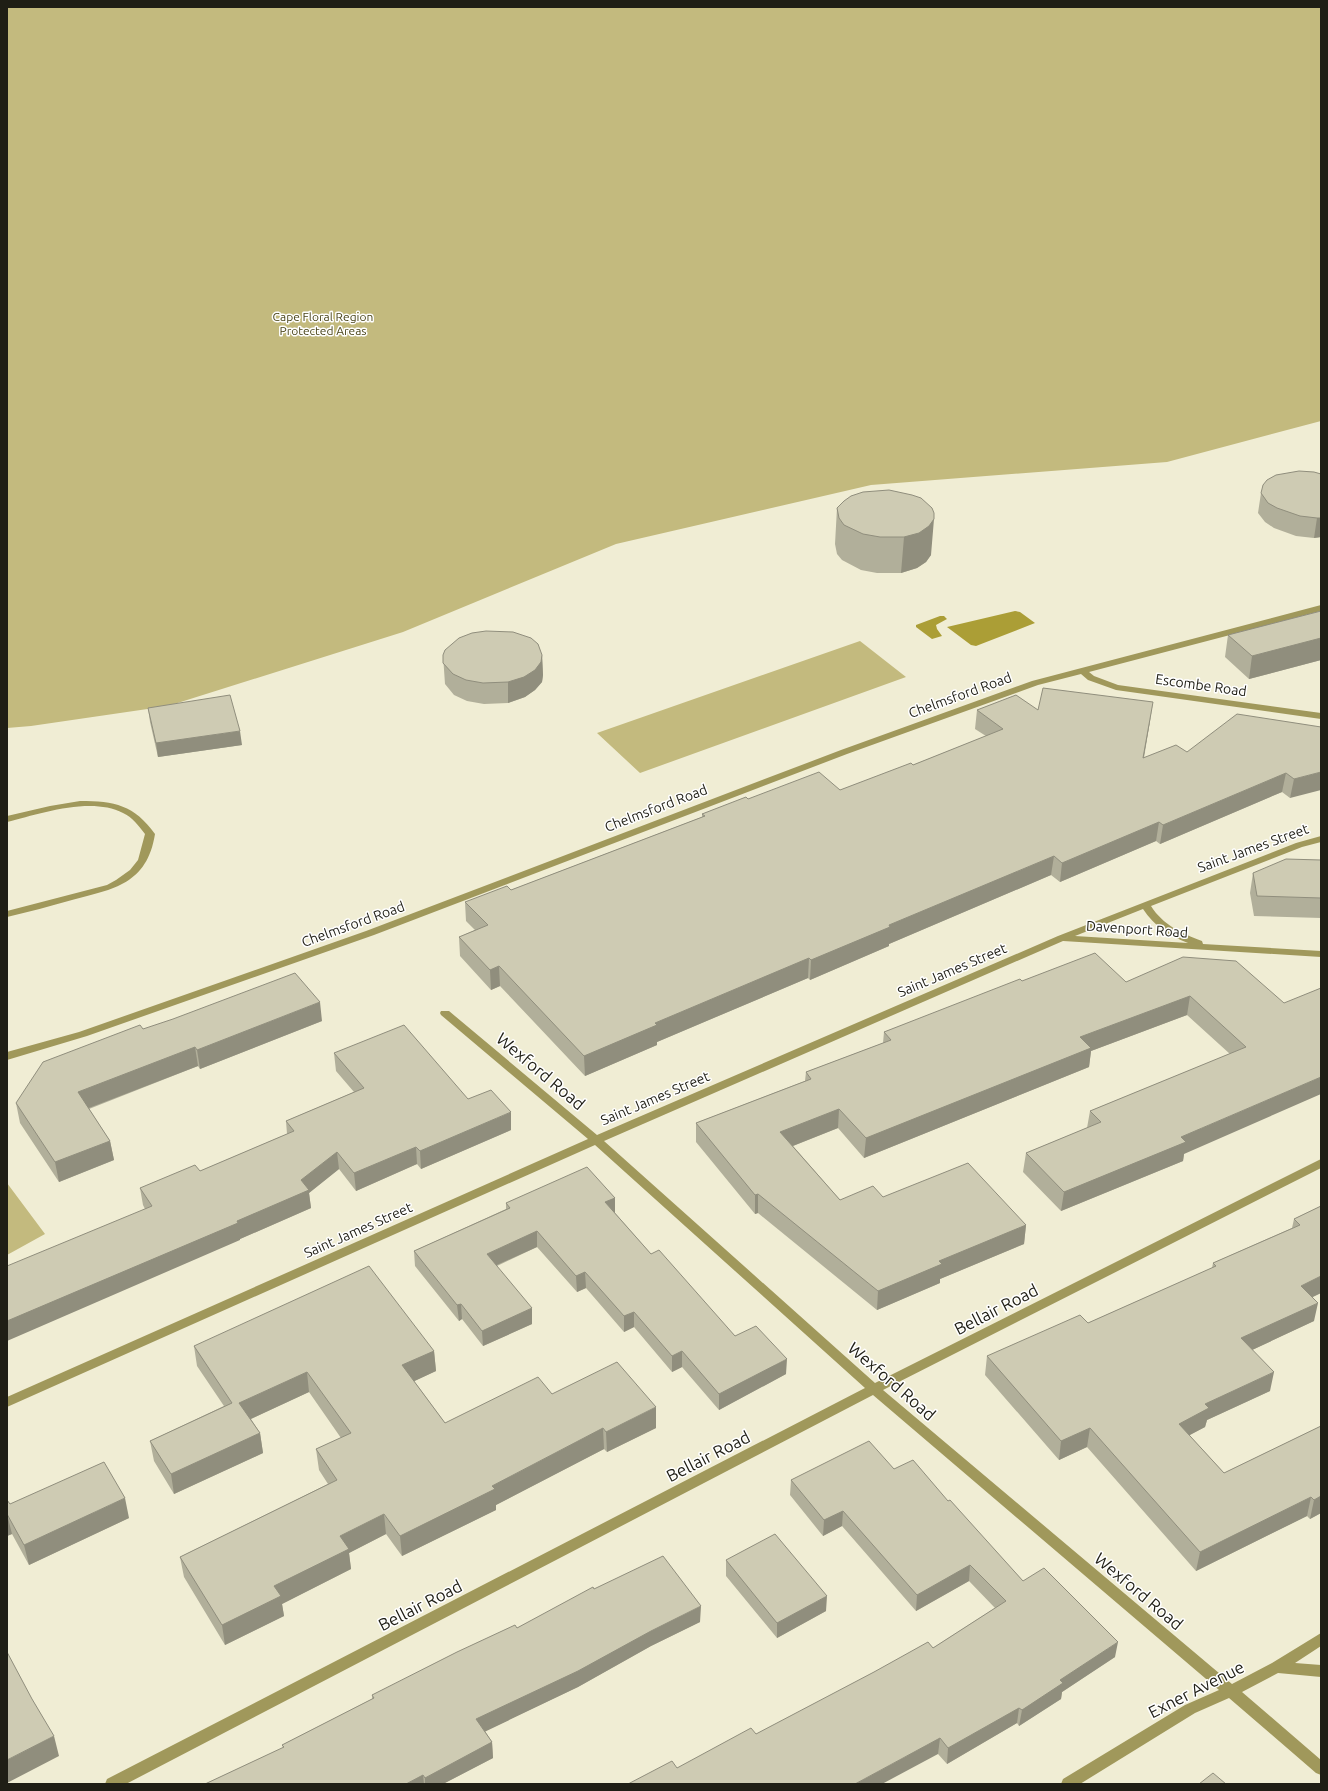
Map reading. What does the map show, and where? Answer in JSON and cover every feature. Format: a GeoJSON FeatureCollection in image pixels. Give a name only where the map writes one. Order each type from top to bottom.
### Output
{"type":"FeatureCollection","features":[{"type":"Feature","properties":{"kind":"street","name":"Chelmsford Road"},"geometry":{"type":"LineString","coordinates":[[7,1056],[97,1029],[370,933],[851,750],[1035,683],[1321,608]]}},
{"type":"Feature","properties":{"kind":"street","name":"Escombe Road"},"geometry":{"type":"LineString","coordinates":[[1082,670],[1091,678],[1116,687],[1321,716]]}},
{"type":"Feature","properties":{"kind":"street"},"geometry":{"type":"LineString","coordinates":[[7,819],[58,807],[107,805],[124,809],[137,818],[150,834],[147,855],[137,869],[126,879],[111,886],[7,914]]}},
{"type":"Feature","properties":{"kind":"street","name":"Saint James Street"},"geometry":{"type":"LineString","coordinates":[[7,1402],[596,1140],[1062,938],[1299,845],[1321,839]]}},
{"type":"Feature","properties":{"kind":"street","name":"Davenport Road"},"geometry":{"type":"LineString","coordinates":[[1146,904],[1155,920],[1167,930],[1211,947]]}},
{"type":"Feature","properties":{"kind":"street","name":"Davenport Road"},"geometry":{"type":"LineString","coordinates":[[1062,938],[1321,954]]}},
{"type":"Feature","properties":{"kind":"street","name":"Wexford Road"},"geometry":{"type":"LineString","coordinates":[[445,1013],[596,1140],[874,1389],[1321,1769]]}},
{"type":"Feature","properties":{"kind":"street","name":"Bellair Road"},"geometry":{"type":"LineString","coordinates":[[112,1784],[874,1389],[1321,1163]]}},
{"type":"Feature","properties":{"kind":"street","name":"Exner Avenue"},"geometry":{"type":"LineString","coordinates":[[1068,1784],[1190,1708],[1231,1691],[1277,1667],[1321,1639]]}},
{"type":"Feature","properties":{"kind":"street"},"geometry":{"type":"LineString","coordinates":[[1277,1667],[1321,1671]]}},
{"type":"Feature","properties":{"kind":"green space","name":"Cape Floral Region Protected Areas"},"geometry":{"type":"Polygon","coordinates":[[[7,7],[1321,7],[1321,421],[1167,462],[871,485],[616,544],[403,632],[168,706],[31,726],[7,728],[7,7]]]}},
{"type":"Feature","properties":{"kind":"green space"},"geometry":{"type":"Polygon","coordinates":[[[860,641],[906,677],[640,773],[597,733],[860,641]]]}},
{"type":"Feature","properties":{"kind":"green space"},"geometry":{"type":"Polygon","coordinates":[[[7,1183],[45,1234],[7,1255],[7,1183]]]}},
{"type":"Feature","properties":{"kind":"shaded area"},"geometry":{"type":"Polygon","coordinates":[[[1015,611],[1020,612],[1035,623],[976,646],[971,645],[947,627],[1015,611]]]}},
{"type":"Feature","properties":{"kind":"shaded area"},"geometry":{"type":"Polygon","coordinates":[[[940,616],[944,616],[947,619],[936,625],[942,636],[932,639],[916,627],[916,625],[940,616]]]}},
{"type":"Feature","properties":{"kind":"building"},"geometry":{"type":"Polygon","coordinates":[[[1299,471],[1321,474],[1321,518],[1300,516],[1277,508],[1268,503],[1261,493],[1263,485],[1267,480],[1276,475],[1299,471]]]}},
{"type":"Feature","properties":{"kind":"building"},"geometry":{"type":"Polygon","coordinates":[[[889,490],[921,498],[932,508],[934,513],[934,519],[929,526],[919,533],[904,537],[880,537],[863,534],[844,525],[839,518],[837,508],[851,496],[863,492],[889,490]]]}},
{"type":"Feature","properties":{"kind":"building"},"geometry":{"type":"Polygon","coordinates":[[[1321,611],[1321,638],[1252,656],[1228,635],[1321,611]]]}},
{"type":"Feature","properties":{"kind":"building"},"geometry":{"type":"Polygon","coordinates":[[[486,631],[513,632],[531,638],[538,644],[542,655],[541,662],[535,670],[524,677],[508,682],[483,683],[466,680],[453,674],[443,663],[443,655],[445,650],[459,638],[472,633],[486,631]]]}},
{"type":"Feature","properties":{"kind":"building"},"geometry":{"type":"Polygon","coordinates":[[[1043,688],[1153,702],[1143,758],[1176,745],[1187,752],[1237,714],[1321,727],[1321,772],[1294,779],[1286,773],[1163,825],[1159,822],[1062,863],[1054,856],[889,925],[890,927],[811,960],[809,958],[655,1023],[657,1025],[584,1056],[499,966],[490,970],[459,937],[488,925],[465,902],[507,886],[511,890],[705,816],[702,814],[746,797],[748,799],[819,772],[840,790],[911,763],[913,765],[1003,729],[977,710],[1016,695],[1038,710],[1043,688]]]}},
{"type":"Feature","properties":{"kind":"building"},"geometry":{"type":"Polygon","coordinates":[[[230,695],[240,731],[156,743],[148,708],[230,695]]]}},
{"type":"Feature","properties":{"kind":"building"},"geometry":{"type":"Polygon","coordinates":[[[1286,859],[1321,860],[1321,898],[1257,896],[1253,873],[1286,859]]]}},
{"type":"Feature","properties":{"kind":"building"},"geometry":{"type":"Polygon","coordinates":[[[1095,953],[1126,982],[1183,957],[1236,961],[1284,1003],[1321,988],[1321,1077],[1181,1137],[1186,1142],[1064,1192],[1026,1153],[1101,1122],[1090,1111],[1246,1047],[1190,996],[1080,1037],[1091,1048],[866,1138],[839,1109],[780,1132],[840,1200],[873,1186],[883,1197],[968,1163],[1026,1225],[939,1261],[942,1264],[878,1291],[758,1194],[755,1195],[696,1123],[811,1079],[806,1072],[891,1040],[884,1032],[1020,979],[1022,981],[1095,953]]]}},
{"type":"Feature","properties":{"kind":"building"},"geometry":{"type":"Polygon","coordinates":[[[295,973],[320,1002],[197,1050],[195,1047],[78,1092],[110,1141],[55,1162],[16,1103],[43,1062],[140,1025],[143,1029],[173,1019],[295,973]]]}},
{"type":"Feature","properties":{"kind":"building"},"geometry":{"type":"Polygon","coordinates":[[[404,1025],[468,1099],[491,1090],[511,1112],[420,1151],[416,1147],[354,1173],[337,1152],[301,1180],[309,1190],[237,1221],[238,1223],[7,1321],[7,1266],[152,1206],[140,1188],[195,1165],[200,1171],[294,1131],[286,1121],[364,1088],[334,1053],[404,1025]]]}},
{"type":"Feature","properties":{"kind":"building"},"geometry":{"type":"Polygon","coordinates":[[[587,1167],[615,1198],[605,1202],[651,1254],[659,1250],[735,1336],[756,1326],[787,1359],[719,1394],[682,1351],[672,1356],[634,1312],[624,1316],[585,1272],[576,1276],[537,1231],[487,1254],[532,1308],[482,1331],[461,1304],[457,1305],[414,1251],[510,1208],[506,1203],[587,1167]]]}},
{"type":"Feature","properties":{"kind":"building"},"geometry":{"type":"Polygon","coordinates":[[[1321,1206],[1321,1276],[1301,1286],[1318,1303],[1241,1338],[1274,1372],[1205,1404],[1209,1408],[1179,1424],[1224,1473],[1321,1426],[1321,1496],[1314,1500],[1311,1497],[1200,1552],[1090,1428],[1061,1441],[987,1356],[1080,1315],[1088,1323],[1216,1266],[1213,1263],[1300,1225],[1294,1219],[1321,1206]]]}},
{"type":"Feature","properties":{"kind":"building"},"geometry":{"type":"Polygon","coordinates":[[[369,1266],[434,1351],[402,1365],[445,1423],[538,1377],[552,1394],[617,1362],[656,1407],[606,1432],[603,1428],[492,1486],[495,1489],[400,1536],[384,1514],[340,1536],[349,1549],[274,1586],[281,1596],[222,1625],[180,1557],[337,1480],[316,1449],[351,1433],[307,1372],[239,1403],[260,1433],[171,1474],[150,1441],[232,1403],[194,1346],[369,1266]]]}},
{"type":"Feature","properties":{"kind":"building"},"geometry":{"type":"Polygon","coordinates":[[[869,1441],[894,1469],[913,1460],[948,1501],[950,1500],[1023,1581],[1044,1568],[1118,1642],[1060,1680],[1063,1683],[1022,1710],[1019,1708],[948,1748],[940,1738],[855,1784],[628,1784],[672,1761],[677,1768],[751,1728],[756,1734],[928,1642],[933,1648],[1006,1601],[970,1565],[917,1595],[843,1511],[824,1520],[791,1480],[869,1441]]]}},
{"type":"Feature","properties":{"kind":"building"},"geometry":{"type":"Polygon","coordinates":[[[104,1462],[125,1498],[24,1545],[7,1514],[7,1500],[10,1504],[104,1462]]]}},
{"type":"Feature","properties":{"kind":"building"},"geometry":{"type":"Polygon","coordinates":[[[775,1534],[827,1596],[777,1623],[726,1560],[775,1534]]]}},
{"type":"Feature","properties":{"kind":"building"},"geometry":{"type":"Polygon","coordinates":[[[663,1556],[701,1606],[651,1631],[578,1671],[476,1719],[492,1742],[425,1778],[423,1775],[406,1784],[205,1784],[284,1747],[282,1745],[374,1698],[372,1695],[457,1652],[515,1625],[517,1628],[593,1587],[594,1589],[663,1556]]]}},
{"type":"Feature","properties":{"kind":"building"},"geometry":{"type":"Polygon","coordinates":[[[7,1652],[54,1736],[7,1760],[7,1652]]]}},
{"type":"Feature","properties":{"kind":"building"},"geometry":{"type":"Polygon","coordinates":[[[1213,1773],[1226,1784],[1199,1784],[1213,1773]]]}}]}
